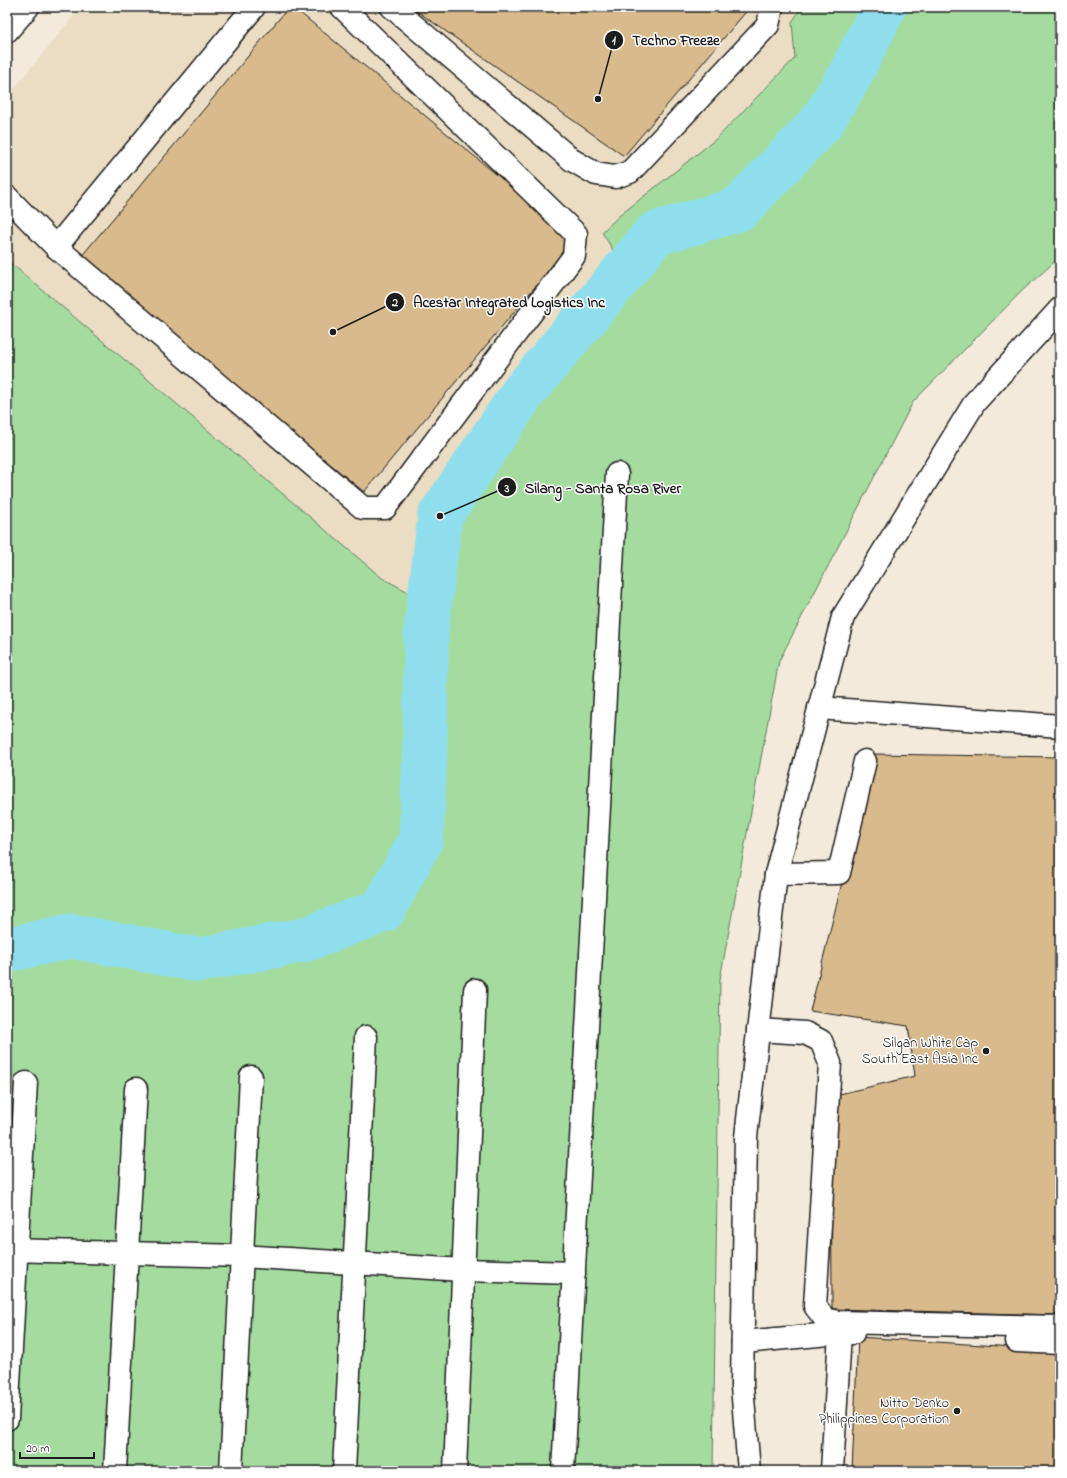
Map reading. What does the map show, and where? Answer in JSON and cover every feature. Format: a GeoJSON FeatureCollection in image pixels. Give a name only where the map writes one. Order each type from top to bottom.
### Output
{"type":"FeatureCollection","features":[{"type":"Feature","properties":{"kind":"street"},"geometry":{"type":"LineString","coordinates":[[7,31],[28,7]]}},
{"type":"Feature","properties":{"kind":"street"},"geometry":{"type":"LineString","coordinates":[[56,248],[254,7]]}},
{"type":"Feature","properties":{"kind":"street"},"geometry":{"type":"LineString","coordinates":[[7,197],[56,248],[363,508],[385,508],[574,256],[576,234],[342,7]]}},
{"type":"Feature","properties":{"kind":"street"},"geometry":{"type":"LineString","coordinates":[[392,7],[572,160],[596,174],[615,177],[630,172],[768,25],[772,7]]}},
{"type":"Feature","properties":{"kind":"street"},"geometry":{"type":"LineString","coordinates":[[750,1471],[742,1386],[746,1137],[776,874],[843,617],[975,402],[1060,309]]}},
{"type":"Feature","properties":{"kind":"street"},"geometry":{"type":"LineString","coordinates":[[563,1471],[617,474]]}},
{"type":"Feature","properties":{"kind":"street"},"geometry":{"type":"LineString","coordinates":[[819,708],[1060,726]]}},
{"type":"Feature","properties":{"kind":"street"},"geometry":{"type":"LineString","coordinates":[[776,874],[839,873],[865,761]]}},
{"type":"Feature","properties":{"kind":"street"},"geometry":{"type":"LineString","coordinates":[[454,1471],[475,990]]}},
{"type":"Feature","properties":{"kind":"street"},"geometry":{"type":"LineString","coordinates":[[758,1030],[805,1033],[821,1042],[830,1063],[815,1306],[825,1319],[837,1322],[1060,1327]]}},
{"type":"Feature","properties":{"kind":"street"},"geometry":{"type":"LineString","coordinates":[[344,1471],[366,1037]]}},
{"type":"Feature","properties":{"kind":"street"},"geometry":{"type":"LineString","coordinates":[[231,1471],[251,1077]]}},
{"type":"Feature","properties":{"kind":"street"},"geometry":{"type":"LineString","coordinates":[[7,1419],[12,1250],[26,1083]]}},
{"type":"Feature","properties":{"kind":"street"},"geometry":{"type":"LineString","coordinates":[[115,1471],[136,1089]]}},
{"type":"Feature","properties":{"kind":"street"},"geometry":{"type":"LineString","coordinates":[[12,1250],[242,1256],[463,1270],[574,1272]]}},
{"type":"Feature","properties":{"kind":"street"},"geometry":{"type":"LineString","coordinates":[[743,1342],[840,1333],[1060,1343]]}},
{"type":"Feature","properties":{"kind":"street"},"geometry":{"type":"LineString","coordinates":[[832,1471],[840,1333]]}},
{"type":"Feature","properties":{"kind":"shaded area"},"geometry":{"type":"Polygon","coordinates":[[[81,7],[802,7],[792,22],[795,58],[716,139],[625,270],[522,394],[440,516],[429,603],[382,578],[7,260],[7,97],[81,7]]]}},
{"type":"Feature","properties":{"kind":"green space"},"geometry":{"type":"Polygon","coordinates":[[[802,7],[1060,7],[1060,257],[1023,290],[913,402],[779,661],[720,979],[713,1471],[7,1471],[7,260],[382,578],[429,603],[440,516],[522,394],[625,270],[602,232],[619,216],[716,139],[795,58],[792,22],[802,7]]]}},
{"type":"Feature","properties":{"kind":"building"},"geometry":{"type":"Polygon","coordinates":[[[289,7],[293,7],[575,239],[364,492],[80,258],[289,7]]]}},
{"type":"Feature","properties":{"kind":"building"},"geometry":{"type":"Polygon","coordinates":[[[411,7],[750,7],[624,156],[411,7]]]}},
{"type":"Feature","properties":{"kind":"building","name":"Silgan White Cap South East Asia Inc"},"geometry":{"type":"Polygon","coordinates":[[[874,754],[1060,757],[1060,1315],[832,1309],[831,1096],[915,1076],[908,1026],[810,1011],[874,754]]]}},
{"type":"Feature","properties":{"kind":"building","name":"Nitto Denko Philippines Corporation"},"geometry":{"type":"Polygon","coordinates":[[[858,1337],[1060,1350],[1060,1471],[852,1471],[858,1337]]]}},
{"type":"Feature","properties":{"kind":"waterway"},"geometry":{"type":"LineString","coordinates":[[7,950],[71,936],[199,960],[304,940],[383,910],[421,839],[425,754],[426,631],[440,516],[522,394],[655,234],[739,209],[821,123],[849,77],[884,7]]}},
{"type":"Feature","properties":{"kind":"place","name":"Techno Freeze"},"geometry":{"type":"Point","coordinates":[598,99]}},
{"type":"Feature","properties":{"kind":"place","name":"Acestar Integrated Logistics Inc"},"geometry":{"type":"Point","coordinates":[333,332]}},
{"type":"Feature","properties":{"kind":"place","name":"Silang - Santa Rosa River"},"geometry":{"type":"Point","coordinates":[440,516]}},
{"type":"Feature","properties":{"kind":"place","name":"Silgan White Cap South East Asia Inc"},"geometry":{"type":"Point","coordinates":[986,1051]}},
{"type":"Feature","properties":{"kind":"place","name":"Nitto Denko Philippines Corporation"},"geometry":{"type":"Point","coordinates":[957,1411]}}]}
